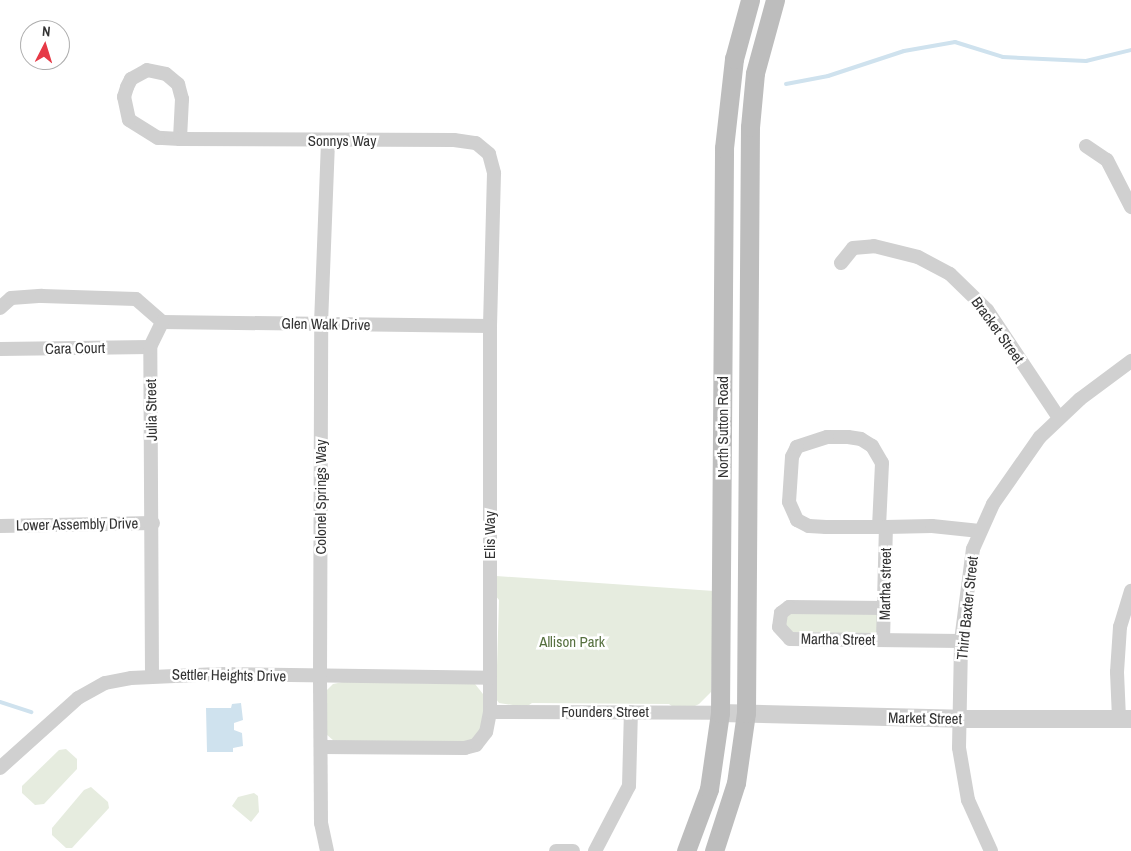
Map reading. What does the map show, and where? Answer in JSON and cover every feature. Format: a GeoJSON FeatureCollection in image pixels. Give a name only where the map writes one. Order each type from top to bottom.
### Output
{"type":"FeatureCollection","features":[{"type":"Feature","properties":{"kind":"main road","name":"North Sutton Road"},"geometry":{"type":"LineString","coordinates":[[686,851],[708,789],[720,713],[724,148],[732,68],[750,0]]}},
{"type":"Feature","properties":{"kind":"main road","name":"North Sutton Road"},"geometry":{"type":"LineString","coordinates":[[714,851],[736,783],[746,713],[750,127],[755,73],[775,0]]}},
{"type":"Feature","properties":{"kind":"street","name":"Sonnys Way"},"geometry":{"type":"LineString","coordinates":[[180,139],[182,99],[178,84],[158,71],[147,70],[131,79],[124,96],[129,120],[158,138],[180,139],[328,142],[454,140],[476,144],[489,154],[492,165]]}},
{"type":"Feature","properties":{"kind":"street","name":"Colonel Springs Way"},"geometry":{"type":"LineString","coordinates":[[327,851],[321,824],[320,676],[322,324],[328,142]]}},
{"type":"Feature","properties":{"kind":"street"},"geometry":{"type":"LineString","coordinates":[[1086,146],[1107,160],[1126,185],[1131,207]]}},
{"type":"Feature","properties":{"kind":"street","name":"Elis Way"},"geometry":{"type":"LineString","coordinates":[[321,747],[472,747],[484,736],[490,712],[492,165]]}},
{"type":"Feature","properties":{"kind":"street","name":"Bracket Street"},"geometry":{"type":"LineString","coordinates":[[840,263],[853,248],[874,246],[918,257],[950,274],[987,310],[1059,418]]}},
{"type":"Feature","properties":{"kind":"street"},"geometry":{"type":"LineString","coordinates":[[0,308],[11,298],[42,296],[136,298],[162,322]]}},
{"type":"Feature","properties":{"kind":"street","name":"Glen Walk Drive"},"geometry":{"type":"LineString","coordinates":[[162,322],[490,326]]}},
{"type":"Feature","properties":{"kind":"street","name":"Julia Street"},"geometry":{"type":"LineString","coordinates":[[152,675],[153,523],[150,347],[162,322]]}},
{"type":"Feature","properties":{"kind":"street","name":"Cara Court"},"geometry":{"type":"LineString","coordinates":[[0,349],[150,347]]}},
{"type":"Feature","properties":{"kind":"street","name":"Third Baxter Street"},"geometry":{"type":"LineString","coordinates":[[992,851],[968,800],[959,748],[961,641],[967,574],[980,531],[1016,468],[1059,418],[1131,361]]}},
{"type":"Feature","properties":{"kind":"street"},"geometry":{"type":"LineString","coordinates":[[882,527],[882,463],[872,446],[861,439],[848,437],[827,438],[797,448],[791,464],[789,502],[797,520],[809,526],[882,527],[939,527],[980,531]]}},
{"type":"Feature","properties":{"kind":"street","name":"Lower Assembly Drive"},"geometry":{"type":"LineString","coordinates":[[0,526],[153,523]]}},
{"type":"Feature","properties":{"kind":"street","name":"Martha street"},"geometry":{"type":"LineString","coordinates":[[882,527],[883,640]]}},
{"type":"Feature","properties":{"kind":"street"},"geometry":{"type":"LineString","coordinates":[[1125,718],[1117,672],[1120,627],[1131,592]]}},
{"type":"Feature","properties":{"kind":"street","name":"Martha Street"},"geometry":{"type":"LineString","coordinates":[[884,608],[794,607],[784,610],[780,618],[780,631],[790,639],[961,641]]}},
{"type":"Feature","properties":{"kind":"street","name":"Settler Heights Drive"},"geometry":{"type":"LineString","coordinates":[[0,768],[78,698],[105,683],[152,675],[490,678]]}},
{"type":"Feature","properties":{"kind":"street","name":"Founders Street"},"geometry":{"type":"LineString","coordinates":[[490,712],[720,713]]}},
{"type":"Feature","properties":{"kind":"street"},"geometry":{"type":"LineString","coordinates":[[595,851],[629,786],[631,712]]}},
{"type":"Feature","properties":{"kind":"street","name":"Market Street"},"geometry":{"type":"LineString","coordinates":[[720,713],[960,719],[1125,718]]}},
{"type":"Feature","properties":{"kind":"street"},"geometry":{"type":"LineString","coordinates":[[556,851],[573,851]]}},
{"type":"Feature","properties":{"kind":"green space","name":"Allison Park"},"geometry":{"type":"Polygon","coordinates":[[[496,576],[714,591],[711,692],[699,704],[691,708],[673,707],[669,704],[532,703],[526,707],[499,703],[496,699],[499,600],[495,595],[496,576]]]}},
{"type":"Feature","properties":{"kind":"green space"},"geometry":{"type":"Polygon","coordinates":[[[879,612],[879,634],[786,632],[785,614],[879,612]]]}},
{"type":"Feature","properties":{"kind":"green space"},"geometry":{"type":"Polygon","coordinates":[[[343,682],[475,684],[483,694],[483,727],[469,742],[334,741],[326,734],[327,690],[333,684],[343,682]]]}},
{"type":"Feature","properties":{"kind":"green space"},"geometry":{"type":"Polygon","coordinates":[[[66,749],[77,759],[77,769],[44,804],[35,805],[22,793],[22,786],[59,750],[66,749]]]}},
{"type":"Feature","properties":{"kind":"green space"},"geometry":{"type":"Polygon","coordinates":[[[91,787],[108,802],[109,808],[72,848],[66,848],[52,835],[52,828],[84,790],[91,787]]]}},
{"type":"Feature","properties":{"kind":"green space"},"geometry":{"type":"Polygon","coordinates":[[[254,793],[258,796],[259,812],[251,822],[232,806],[238,797],[254,793]]]}},
{"type":"Feature","properties":{"kind":"water"},"geometry":{"type":"Polygon","coordinates":[[[241,703],[243,720],[234,723],[234,730],[242,733],[243,746],[233,748],[233,752],[207,752],[206,708],[231,708],[232,704],[241,703]]]}},
{"type":"Feature","properties":{"kind":"waterway"},"geometry":{"type":"LineString","coordinates":[[786,84],[828,76],[904,51],[955,42],[1003,57],[1086,61],[1131,50]]}},
{"type":"Feature","properties":{"kind":"waterway"},"geometry":{"type":"LineString","coordinates":[[0,702],[31,712]]}}]}
